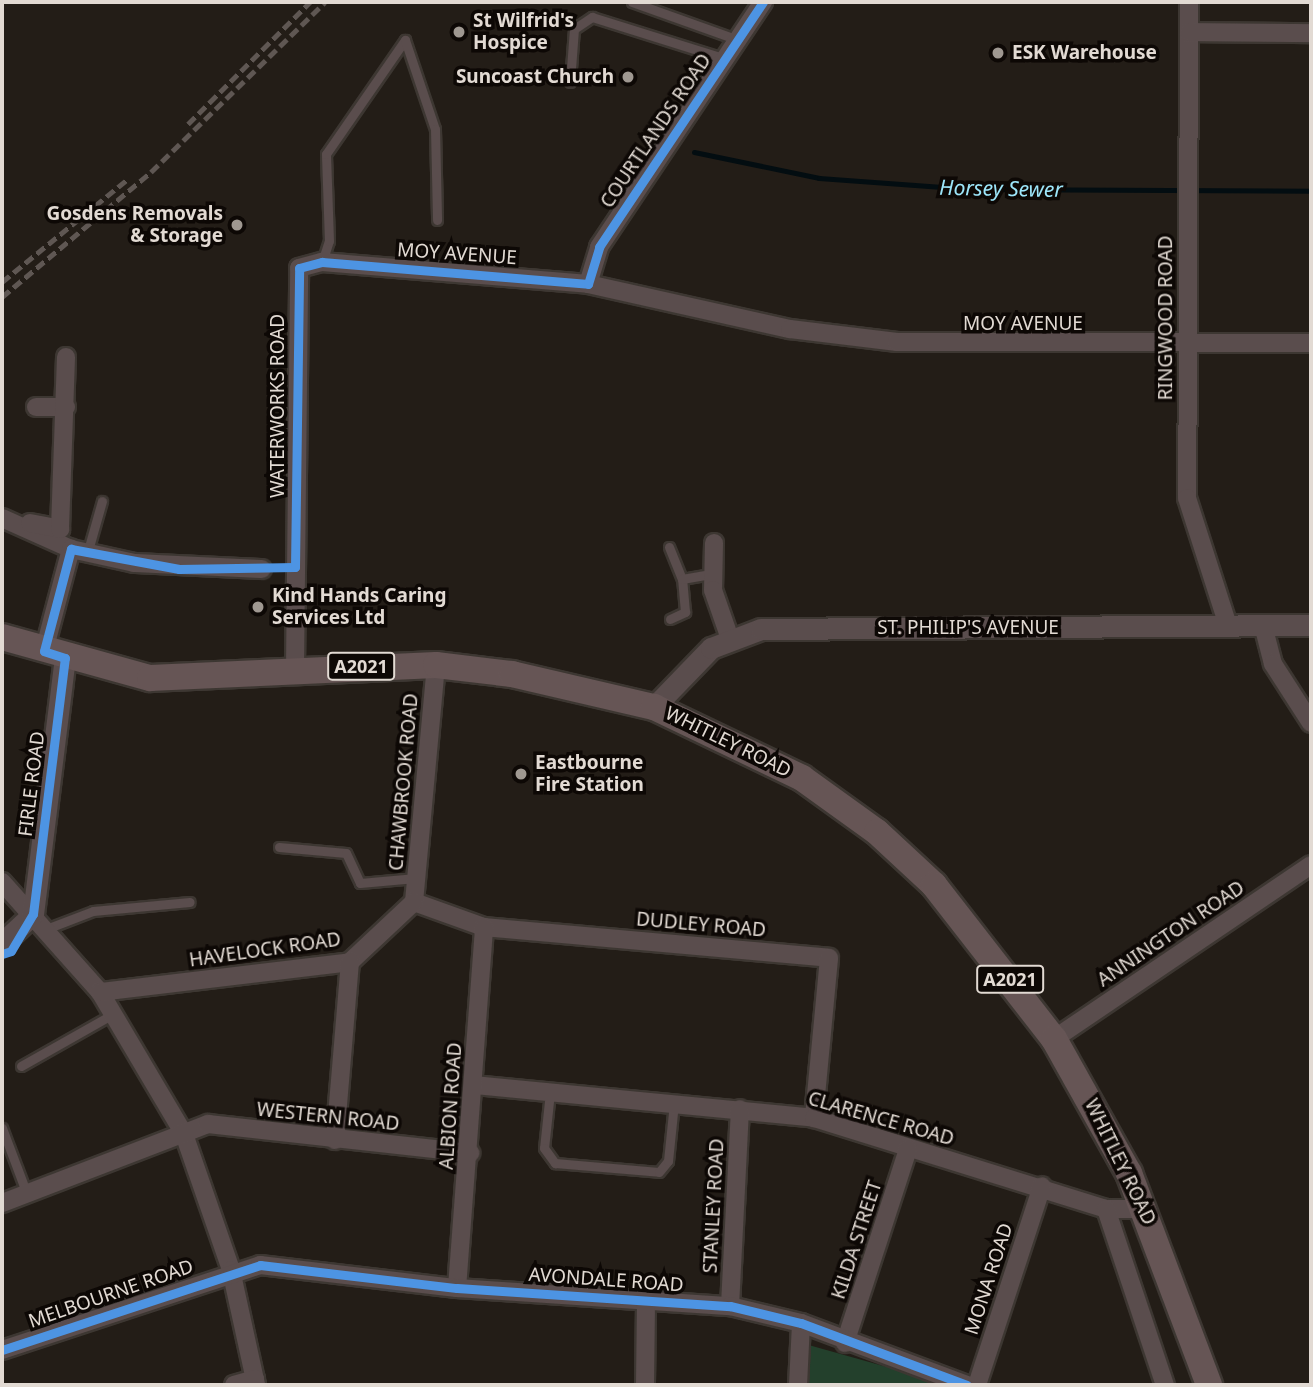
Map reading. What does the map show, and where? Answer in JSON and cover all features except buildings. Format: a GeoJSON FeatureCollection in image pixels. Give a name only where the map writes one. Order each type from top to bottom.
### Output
{"type":"FeatureCollection","features":[{"type":"Feature","properties":{"kind":"main road","name":"WHITLEY ROAD"},"geometry":{"type":"LineString","coordinates":[[2,637],[54,655],[150,678],[295,669],[436,665],[544,680],[654,707],[765,756],[877,832],[959,913],[1054,1039],[1113,1139],[1145,1209],[1209,1385]]}},
{"type":"Feature","properties":{"kind":"street","name":"COURTLANDS ROAD"},"geometry":{"type":"LineString","coordinates":[[589,284],[599,247],[763,2]]}},
{"type":"Feature","properties":{"kind":"street","name":"RINGWOOD ROAD"},"geometry":{"type":"LineString","coordinates":[[1189,2],[1187,498],[1228,626]]}},
{"type":"Feature","properties":{"kind":"street"},"geometry":{"type":"LineString","coordinates":[[1189,32],[1311,33]]}},
{"type":"Feature","properties":{"kind":"street","name":"MOY AVENUE"},"geometry":{"type":"LineString","coordinates":[[322,262],[589,284],[790,329],[897,342],[1311,343]]}},
{"type":"Feature","properties":{"kind":"street","name":"WATERWORKS ROAD"},"geometry":{"type":"LineString","coordinates":[[295,669],[297,285],[299,268],[322,262]]}},
{"type":"Feature","properties":{"kind":"street"},"geometry":{"type":"LineString","coordinates":[[2,518],[60,528],[66,357]]}},
{"type":"Feature","properties":{"kind":"street"},"geometry":{"type":"LineString","coordinates":[[36,407],[66,407]]}},
{"type":"Feature","properties":{"kind":"street"},"geometry":{"type":"LineString","coordinates":[[2,518],[79,551],[179,569],[262,569]]}},
{"type":"Feature","properties":{"kind":"street"},"geometry":{"type":"LineString","coordinates":[[714,543],[711,573],[729,636]]}},
{"type":"Feature","properties":{"kind":"street"},"geometry":{"type":"LineString","coordinates":[[54,655],[79,551]]}},
{"type":"Feature","properties":{"kind":"street"},"geometry":{"type":"LineString","coordinates":[[1264,625],[1273,664],[1311,723]]}},
{"type":"Feature","properties":{"kind":"street","name":"ST. PHILIP'S AVENUE"},"geometry":{"type":"LineString","coordinates":[[654,707],[691,664],[729,636],[761,629],[1311,625]]}},
{"type":"Feature","properties":{"kind":"street","name":"FIRLE ROAD"},"geometry":{"type":"LineString","coordinates":[[40,922],[54,655]]}},
{"type":"Feature","properties":{"kind":"street","name":"CHAWBROOK ROAD"},"geometry":{"type":"LineString","coordinates":[[414,902],[436,665]]}},
{"type":"Feature","properties":{"kind":"street","name":"ANNINGTON ROAD"},"geometry":{"type":"LineString","coordinates":[[1054,1039],[1311,865]]}},
{"type":"Feature","properties":{"kind":"street"},"geometry":{"type":"LineString","coordinates":[[2,882],[100,992],[184,1134],[231,1270],[255,1382],[234,1385]]}},
{"type":"Feature","properties":{"kind":"street","name":"DUDLEY ROAD"},"geometry":{"type":"LineString","coordinates":[[414,902],[484,927],[829,958],[814,1118]]}},
{"type":"Feature","properties":{"kind":"street","name":"HAVELOCK ROAD"},"geometry":{"type":"LineString","coordinates":[[100,992],[350,962],[414,902]]}},
{"type":"Feature","properties":{"kind":"street"},"geometry":{"type":"LineString","coordinates":[[2,943],[40,922]]}},
{"type":"Feature","properties":{"kind":"street","name":"ALBION ROAD"},"geometry":{"type":"LineString","coordinates":[[457,1288],[470,1153],[484,927]]}},
{"type":"Feature","properties":{"kind":"street"},"geometry":{"type":"LineString","coordinates":[[335,1140],[350,962]]}},
{"type":"Feature","properties":{"kind":"street","name":"CLARENCE ROAD"},"geometry":{"type":"LineString","coordinates":[[474,1084],[814,1118],[908,1149],[1042,1186],[1106,1209],[1145,1209]]}},
{"type":"Feature","properties":{"kind":"street","name":"STANLEY ROAD"},"geometry":{"type":"LineString","coordinates":[[730,1306],[740,1109]]}},
{"type":"Feature","properties":{"kind":"street","name":"WESTERN ROAD"},"geometry":{"type":"LineString","coordinates":[[2,1203],[208,1124],[470,1153]]}},
{"type":"Feature","properties":{"kind":"street","name":"KILDA STREET"},"geometry":{"type":"LineString","coordinates":[[845,1343],[908,1149]]}},
{"type":"Feature","properties":{"kind":"street","name":"MONA ROAD"},"geometry":{"type":"LineString","coordinates":[[977,1385],[1042,1186]]}},
{"type":"Feature","properties":{"kind":"street"},"geometry":{"type":"LineString","coordinates":[[1106,1209],[1165,1385]]}},
{"type":"Feature","properties":{"kind":"street","name":"AVONDALE ROAD"},"geometry":{"type":"LineString","coordinates":[[231,1270],[261,1265],[457,1288],[730,1306],[801,1323],[845,1343],[967,1385]]}},
{"type":"Feature","properties":{"kind":"street","name":"MELBOURNE ROAD"},"geometry":{"type":"LineString","coordinates":[[2,1350],[231,1270]]}},
{"type":"Feature","properties":{"kind":"street"},"geometry":{"type":"LineString","coordinates":[[645,1385],[646,1300]]}},
{"type":"Feature","properties":{"kind":"street"},"geometry":{"type":"LineString","coordinates":[[797,1385],[801,1323]]}},
{"type":"Feature","properties":{"kind":"lane"},"geometry":{"type":"LineString","coordinates":[[632,2],[738,40]]}},
{"type":"Feature","properties":{"kind":"lane"},"geometry":{"type":"LineString","coordinates":[[570,82],[574,29],[592,17],[726,59]]}},
{"type":"Feature","properties":{"kind":"lane"},"geometry":{"type":"LineString","coordinates":[[322,262],[329,242],[326,154],[405,40],[435,129],[437,220]]}},
{"type":"Feature","properties":{"kind":"lane"},"geometry":{"type":"LineString","coordinates":[[79,551],[102,501]]}},
{"type":"Feature","properties":{"kind":"lane"},"geometry":{"type":"LineString","coordinates":[[669,547],[682,579],[685,612],[670,619]]}},
{"type":"Feature","properties":{"kind":"lane"},"geometry":{"type":"LineString","coordinates":[[682,579],[711,573]]}},
{"type":"Feature","properties":{"kind":"lane"},"geometry":{"type":"LineString","coordinates":[[279,847],[346,853],[360,883],[416,878]]}},
{"type":"Feature","properties":{"kind":"lane"},"geometry":{"type":"LineString","coordinates":[[40,922],[93,911],[190,902]]}},
{"type":"Feature","properties":{"kind":"lane"},"geometry":{"type":"LineString","coordinates":[[21,1066],[113,1014]]}},
{"type":"Feature","properties":{"kind":"lane"},"geometry":{"type":"LineString","coordinates":[[550,1091],[544,1148],[555,1163],[659,1172],[668,1161],[674,1103]]}},
{"type":"Feature","properties":{"kind":"lane"},"geometry":{"type":"LineString","coordinates":[[2,1128],[27,1194]]}},
{"type":"Feature","properties":{"kind":"green space"},"geometry":{"type":"Polygon","coordinates":[[[805,1344],[951,1385],[804,1385],[805,1344]]]}},
{"type":"Feature","properties":{"kind":"waterway","name":"Horsey Sewer"},"geometry":{"type":"LineString","coordinates":[[694,152],[819,178],[970,189],[1311,191]]}},
{"type":"Feature","properties":{"kind":"railway"},"geometry":{"type":"LineString","coordinates":[[188,124],[310,2]]}},
{"type":"Feature","properties":{"kind":"railway"},"geometry":{"type":"LineString","coordinates":[[2,297],[151,172],[325,2]]}},
{"type":"Feature","properties":{"kind":"railway"},"geometry":{"type":"LineString","coordinates":[[2,282],[129,178]]}},
{"type":"Feature","properties":{"kind":"cycle path"},"geometry":{"type":"LineString","coordinates":[[2,954],[11,951],[33,914],[65,658],[44,651],[71,549],[179,569],[295,567],[299,268],[322,262],[588,284],[599,247],[763,2]]}},
{"type":"Feature","properties":{"kind":"cycle path"},"geometry":{"type":"LineString","coordinates":[[2,1350],[260,1265],[457,1288],[730,1306],[801,1323],[967,1385]]}},
{"type":"Feature","properties":{"kind":"place","name":"St Wilfrid's Hospice"},"geometry":{"type":"Point","coordinates":[459,32]}},
{"type":"Feature","properties":{"kind":"place","name":"ESK Warehouse"},"geometry":{"type":"Point","coordinates":[998,53]}},
{"type":"Feature","properties":{"kind":"place","name":"Suncoast Church"},"geometry":{"type":"Point","coordinates":[628,77]}},
{"type":"Feature","properties":{"kind":"place","name":"Gosdens Removals & Storage"},"geometry":{"type":"Point","coordinates":[237,225]}},
{"type":"Feature","properties":{"kind":"place","name":"Kind Hands Caring Services Ltd"},"geometry":{"type":"Point","coordinates":[258,607]}},
{"type":"Feature","properties":{"kind":"place","name":"Eastbourne Fire Station"},"geometry":{"type":"Point","coordinates":[521,774]}}]}
